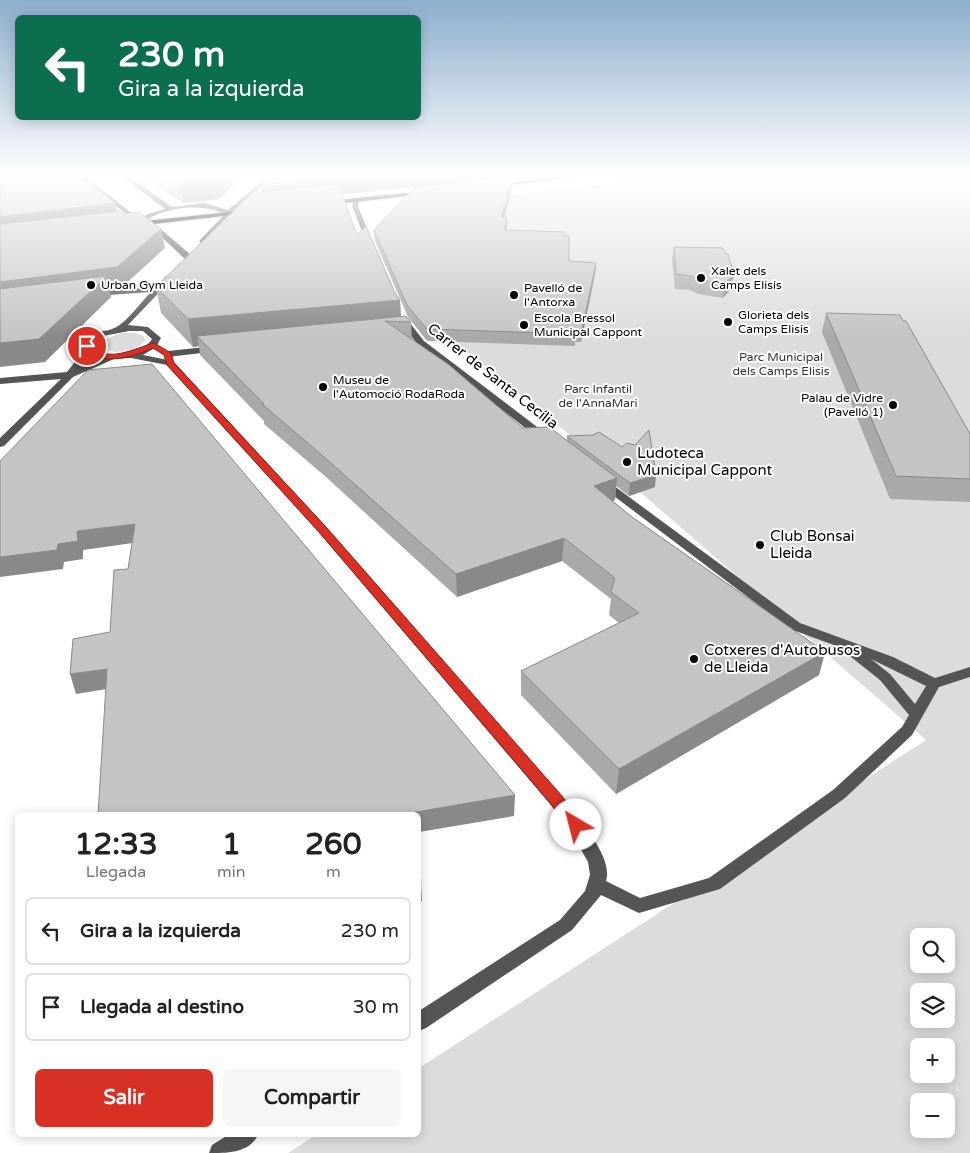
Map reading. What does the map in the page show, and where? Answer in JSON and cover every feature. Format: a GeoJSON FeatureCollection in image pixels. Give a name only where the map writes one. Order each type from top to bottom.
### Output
{"type":"FeatureCollection","features":[{"type":"Feature","properties":{"kind":"street"},"geometry":{"type":"LineString","coordinates":[[157,229],[188,257]]}},
{"type":"Feature","properties":{"kind":"street"},"geometry":{"type":"LineString","coordinates":[[120,329],[216,229]]}},
{"type":"Feature","properties":{"kind":"street"},"geometry":{"type":"LineString","coordinates":[[365,229],[375,254]]}},
{"type":"Feature","properties":{"kind":"street"},"geometry":{"type":"LineString","coordinates":[[81,296],[158,289]]}},
{"type":"Feature","properties":{"kind":"street","name":"Carrer de Santa Cecília"},"geometry":{"type":"LineString","coordinates":[[399,313],[404,330],[555,446]]}},
{"type":"Feature","properties":{"kind":"street"},"geometry":{"type":"LineString","coordinates":[[0,444],[79,365],[89,350],[87,346],[94,338],[120,329],[138,328],[151,332],[157,338],[154,345],[131,355]]}},
{"type":"Feature","properties":{"kind":"street"},"geometry":{"type":"LineString","coordinates":[[154,345],[169,359],[322,529],[556,800],[580,831],[596,861],[599,875],[595,890],[566,925],[421,1021]]}},
{"type":"Feature","properties":{"kind":"street"},"geometry":{"type":"LineString","coordinates":[[89,350],[98,355],[112,357],[131,355],[169,359],[222,349]]}},
{"type":"Feature","properties":{"kind":"street"},"geometry":{"type":"LineString","coordinates":[[0,381],[70,375],[112,357]]}},
{"type":"Feature","properties":{"kind":"street"},"geometry":{"type":"LineString","coordinates":[[11,380],[79,365]]}},
{"type":"Feature","properties":{"kind":"street"},"geometry":{"type":"LineString","coordinates":[[11,380],[54,390]]}},
{"type":"Feature","properties":{"kind":"street"},"geometry":{"type":"LineString","coordinates":[[593,475],[795,626],[888,660],[934,684]]}},
{"type":"Feature","properties":{"kind":"street"},"geometry":{"type":"LineString","coordinates":[[845,645],[885,677],[916,714]]}},
{"type":"Feature","properties":{"kind":"street"},"geometry":{"type":"LineString","coordinates":[[595,890],[639,906],[714,884],[839,794],[907,731],[934,684],[956,675],[970,672]]}},
{"type":"Feature","properties":{"kind":"street"},"geometry":{"type":"LineString","coordinates":[[220,1153],[244,1137]]}},
{"type":"Feature","properties":{"kind":"green space","name":"Parc Municipal dels Camps Elisis"},"geometry":{"type":"Polygon","coordinates":[[[485,229],[970,229],[970,1153],[288,1153],[313,1137],[421,1137],[421,1067],[926,740],[640,492],[459,345],[424,309],[485,229]]]}},
{"type":"Feature","properties":{"kind":"green space"},"geometry":{"type":"Polygon","coordinates":[[[121,333],[135,333],[144,336],[145,341],[136,348],[118,352],[101,346],[103,340],[121,333]]]}},
{"type":"Feature","properties":{"kind":"building"},"geometry":{"type":"Polygon","coordinates":[[[0,229],[161,229],[117,267],[0,282],[0,229]]]}},
{"type":"Feature","properties":{"kind":"building"},"geometry":{"type":"Polygon","coordinates":[[[215,229],[355,229],[357,235],[363,229],[367,229],[395,293],[400,300],[188,319],[156,287],[215,229]]]}},
{"type":"Feature","properties":{"kind":"building"},"geometry":{"type":"Polygon","coordinates":[[[504,229],[564,232],[564,236],[569,236],[569,261],[596,263],[582,329],[575,329],[575,334],[427,329],[407,305],[374,230],[504,229]]]}},
{"type":"Feature","properties":{"kind":"building"},"geometry":{"type":"Polygon","coordinates":[[[674,247],[723,248],[725,253],[728,254],[734,275],[725,283],[699,280],[692,276],[676,274],[674,247]]]}},
{"type":"Feature","properties":{"kind":"building"},"geometry":{"type":"Polygon","coordinates":[[[107,276],[39,339],[0,343],[0,289],[107,276]]]}},
{"type":"Feature","properties":{"kind":"building","name":"Palau de Vidre (Pavelló 1)"},"geometry":{"type":"Polygon","coordinates":[[[826,313],[900,315],[903,321],[906,321],[970,434],[970,479],[896,476],[826,313]]]}},
{"type":"Feature","properties":{"kind":"building"},"geometry":{"type":"Polygon","coordinates":[[[406,316],[411,322],[385,321],[448,364],[523,428],[549,427],[617,478],[594,486],[632,517],[825,652],[619,769],[521,671],[639,613],[611,592],[615,578],[564,538],[456,574],[262,404],[264,404],[197,336],[406,316]]]}},
{"type":"Feature","properties":{"kind":"building"},"geometry":{"type":"Polygon","coordinates":[[[152,364],[515,795],[416,812],[98,812],[107,669],[70,674],[73,639],[110,632],[114,570],[128,569],[135,524],[77,531],[78,541],[58,544],[57,550],[0,557],[0,461],[88,370],[152,364]]]}},
{"type":"Feature","properties":{"kind":"building"},"geometry":{"type":"Polygon","coordinates":[[[649,430],[656,475],[630,483],[567,436],[593,435],[599,432],[622,447],[627,443],[635,445],[649,430]]]}},
{"type":"Feature","properties":{"kind":"place","name":"Xalet dels Camps Elisis"},"geometry":{"type":"Point","coordinates":[701,278]}},
{"type":"Feature","properties":{"kind":"place","name":"Urban Gym Lleida"},"geometry":{"type":"Point","coordinates":[91,285]}},
{"type":"Feature","properties":{"kind":"place","name":"Pavelló de l'Antorxa"},"geometry":{"type":"Point","coordinates":[514,295]}},
{"type":"Feature","properties":{"kind":"place","name":"Glorieta dels Camps Elisis"},"geometry":{"type":"Point","coordinates":[728,322]}},
{"type":"Feature","properties":{"kind":"place","name":"Escola Bressol Municipal Cappont"},"geometry":{"type":"Point","coordinates":[524,325]}},
{"type":"Feature","properties":{"kind":"place","name":"Museu de l'Automoció RodaRoda"},"geometry":{"type":"Point","coordinates":[323,387]}},
{"type":"Feature","properties":{"kind":"place","name":"Palau de Vidre (Pavelló 1)"},"geometry":{"type":"Point","coordinates":[893,405]}},
{"type":"Feature","properties":{"kind":"place","name":"Ludoteca Municipal Cappont"},"geometry":{"type":"Point","coordinates":[627,462]}},
{"type":"Feature","properties":{"kind":"place","name":"Club Bonsai Lleida"},"geometry":{"type":"Point","coordinates":[760,545]}},
{"type":"Feature","properties":{"kind":"place","name":"Cotxeres d'Autobusos de Lleida"},"geometry":{"type":"Point","coordinates":[694,659]}},
{"type":"Feature","properties":{"kind":"route"},"geometry":{"type":"LineString","coordinates":[[87,346],[92,353],[104,356],[118,357],[131,355],[154,345],[158,350],[168,354],[170,363],[322,529],[576,825]]}},
{"type":"Feature","properties":{"kind":"park label","name":"Parc Infantil de l'AnnaMari"},"geometry":{"type":"Point","coordinates":[598,396]}}]}
